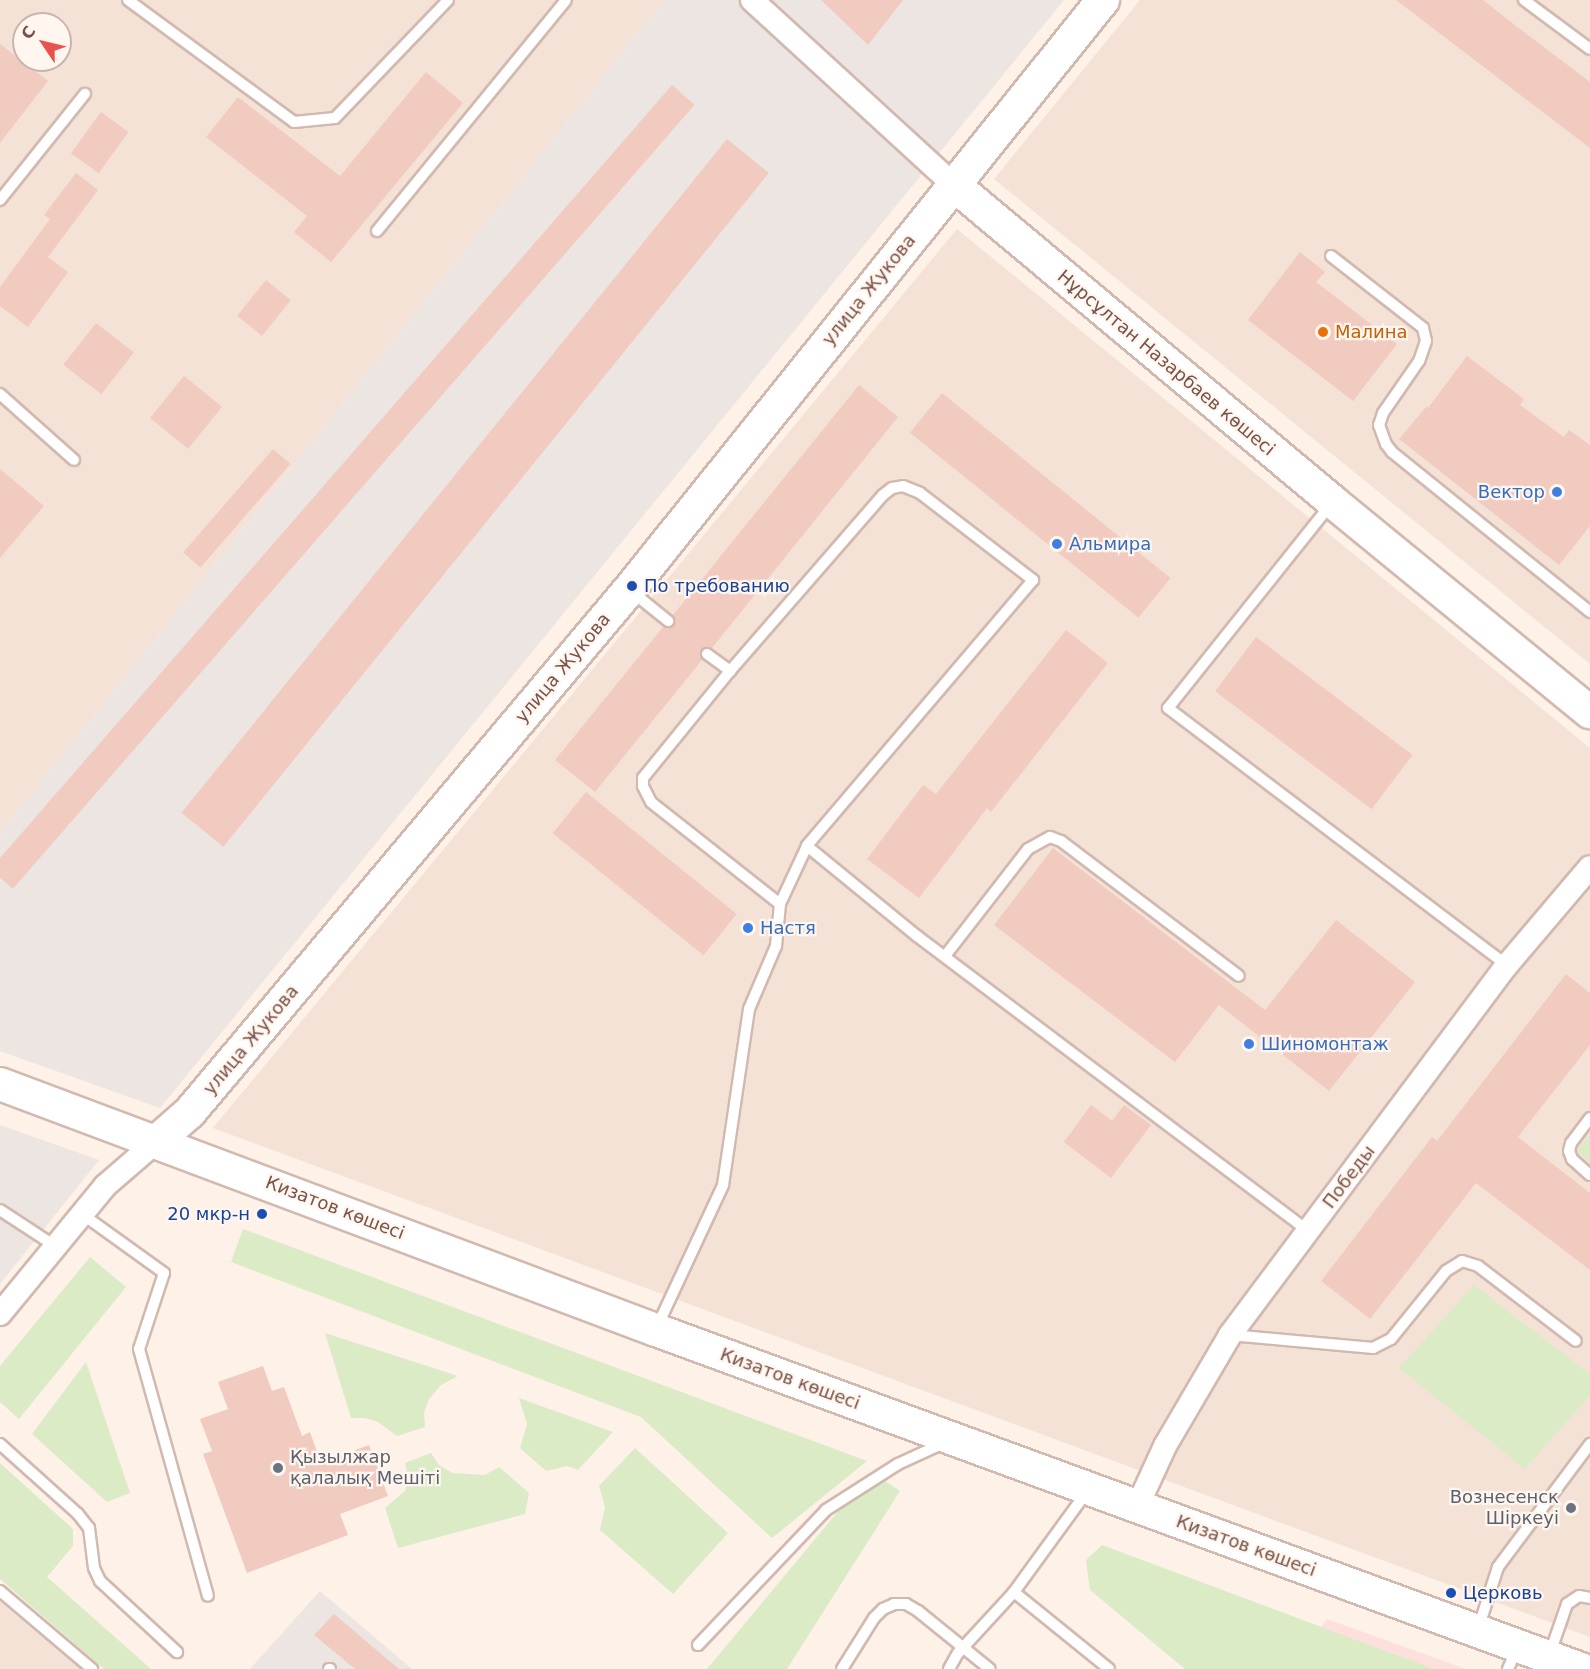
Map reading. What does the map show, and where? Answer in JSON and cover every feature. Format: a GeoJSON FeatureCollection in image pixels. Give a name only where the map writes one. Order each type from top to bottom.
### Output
{"type":"FeatureCollection","features":[{"type":"Feature","properties":{"kind":"main road","name":"улица Жукова"},"geometry":{"type":"LineString","coordinates":[[157,1141],[197,1104],[629,590],[1103,0]]}},
{"type":"Feature","properties":{"kind":"main road","name":"Нұрсұлтан Назарбаев көшесі"},"geometry":{"type":"LineString","coordinates":[[954,185],[1333,502],[1590,712]]}},
{"type":"Feature","properties":{"kind":"main road","name":"Кизатов көшесі"},"geometry":{"type":"LineString","coordinates":[[0,1084],[656,1330],[1477,1631],[1513,1657],[1548,1657],[1581,1669]]}},
{"type":"Feature","properties":{"kind":"street","name":"Нұрсұлтан Назарбаев көшесі"},"geometry":{"type":"LineString","coordinates":[[753,0],[954,185]]}},
{"type":"Feature","properties":{"kind":"street","name":"Победы"},"geometry":{"type":"LineString","coordinates":[[1137,1507],[1165,1446],[1230,1335],[1507,965],[1590,867]]}},
{"type":"Feature","properties":{"kind":"street","name":"улица Жукова"},"geometry":{"type":"LineString","coordinates":[[0,1314],[105,1186],[157,1141]]}},
{"type":"Feature","properties":{"kind":"lane"},"geometry":{"type":"LineString","coordinates":[[128,0],[294,122],[335,118],[448,0]]}},
{"type":"Feature","properties":{"kind":"lane"},"geometry":{"type":"LineString","coordinates":[[377,231],[566,0]]}},
{"type":"Feature","properties":{"kind":"lane"},"geometry":{"type":"LineString","coordinates":[[1524,0],[1590,49]]}},
{"type":"Feature","properties":{"kind":"lane"},"geometry":{"type":"LineString","coordinates":[[0,200],[85,94]]}},
{"type":"Feature","properties":{"kind":"lane"},"geometry":{"type":"LineString","coordinates":[[1331,256],[1423,328],[1426,341],[1419,361],[1381,419],[1380,434],[1386,444],[1392,452],[1590,612]]}},
{"type":"Feature","properties":{"kind":"lane"},"geometry":{"type":"LineString","coordinates":[[0,394],[74,460]]}},
{"type":"Feature","properties":{"kind":"lane"},"geometry":{"type":"LineString","coordinates":[[656,1330],[723,1185],[749,1009],[776,946],[780,904],[807,846],[1033,580],[920,493],[903,486],[892,488],[730,671],[647,771],[643,786],[651,802],[780,904]]}},
{"type":"Feature","properties":{"kind":"lane"},"geometry":{"type":"LineString","coordinates":[[1333,502],[1168,708],[1507,965]]}},
{"type":"Feature","properties":{"kind":"lane"},"geometry":{"type":"LineString","coordinates":[[629,590],[668,621]]}},
{"type":"Feature","properties":{"kind":"lane"},"geometry":{"type":"LineString","coordinates":[[707,654],[730,671]]}},
{"type":"Feature","properties":{"kind":"lane"},"geometry":{"type":"LineString","coordinates":[[945,956],[1029,849],[1050,837],[1070,848],[1239,976]]}},
{"type":"Feature","properties":{"kind":"lane"},"geometry":{"type":"LineString","coordinates":[[807,846],[945,956],[1308,1231]]}},
{"type":"Feature","properties":{"kind":"lane"},"geometry":{"type":"LineString","coordinates":[[1590,1118],[1576,1135],[1569,1151],[1572,1160],[1590,1175]]}},
{"type":"Feature","properties":{"kind":"lane"},"geometry":{"type":"LineString","coordinates":[[0,1210],[55,1246]]}},
{"type":"Feature","properties":{"kind":"lane"},"geometry":{"type":"LineString","coordinates":[[82,1214],[164,1273],[139,1349],[208,1596]]}},
{"type":"Feature","properties":{"kind":"lane"},"geometry":{"type":"LineString","coordinates":[[1230,1335],[1373,1348],[1391,1339],[1446,1271],[1462,1261],[1478,1266],[1576,1341]]}},
{"type":"Feature","properties":{"kind":"lane"},"geometry":{"type":"LineString","coordinates":[[699,1645],[826,1510],[898,1464],[954,1439]]}},
{"type":"Feature","properties":{"kind":"lane"},"geometry":{"type":"LineString","coordinates":[[0,1444],[78,1514],[89,1528],[94,1568],[100,1581],[177,1652]]}},
{"type":"Feature","properties":{"kind":"lane"},"geometry":{"type":"LineString","coordinates":[[1477,1631],[1498,1567],[1590,1444]]}},
{"type":"Feature","properties":{"kind":"lane"},"geometry":{"type":"LineString","coordinates":[[949,1669],[958,1653],[1014,1592],[1089,1488]]}},
{"type":"Feature","properties":{"kind":"lane"},"geometry":{"type":"LineString","coordinates":[[0,1591],[92,1669]]}},
{"type":"Feature","properties":{"kind":"lane"},"geometry":{"type":"LineString","coordinates":[[1014,1592],[1109,1669]]}},
{"type":"Feature","properties":{"kind":"lane"},"geometry":{"type":"LineString","coordinates":[[1548,1657],[1567,1604],[1579,1596],[1590,1598]]}},
{"type":"Feature","properties":{"kind":"lane"},"geometry":{"type":"LineString","coordinates":[[842,1669],[874,1618],[883,1608],[894,1604],[906,1604],[918,1611],[990,1669]]}},
{"type":"Feature","properties":{"kind":"shaded area"},"geometry":{"type":"Polygon","coordinates":[[[0,0],[664,0],[0,833],[0,0]]]}},
{"type":"Feature","properties":{"kind":"shaded area"},"geometry":{"type":"Polygon","coordinates":[[[664,0],[1064,0],[160,1108],[0,1051],[0,833],[664,0]]]}},
{"type":"Feature","properties":{"kind":"shaded area"},"geometry":{"type":"Polygon","coordinates":[[[1140,0],[1590,0],[1590,664],[994,179],[1140,0]]]}},
{"type":"Feature","properties":{"kind":"shaded area"},"geometry":{"type":"Polygon","coordinates":[[[957,229],[1590,748],[1590,1637],[213,1128],[957,229]]]}},
{"type":"Feature","properties":{"kind":"shaded area"},"geometry":{"type":"Polygon","coordinates":[[[0,1125],[99,1160],[0,1284],[0,1125]]]}},
{"type":"Feature","properties":{"kind":"shaded area"},"geometry":{"type":"Polygon","coordinates":[[[320,1591],[412,1669],[250,1669],[320,1591]]]}},
{"type":"Feature","properties":{"kind":"shaded area"},"geometry":{"type":"Polygon","coordinates":[[[0,1602],[80,1669],[0,1669],[0,1602]]]}},
{"type":"Feature","properties":{"kind":"shaded area"},"geometry":{"type":"Polygon","coordinates":[[[1327,1619],[1466,1669],[1289,1669],[1327,1619]]]}},
{"type":"Feature","properties":{"kind":"green space"},"geometry":{"type":"Polygon","coordinates":[[[1590,1135],[1590,1162],[1577,1151],[1590,1135]]]}},
{"type":"Feature","properties":{"kind":"green space"},"geometry":{"type":"Polygon","coordinates":[[[243,1229],[867,1461],[772,1538],[641,1417],[231,1262],[243,1229]]]}},
{"type":"Feature","properties":{"kind":"green space"},"geometry":{"type":"Polygon","coordinates":[[[90,1257],[126,1287],[19,1419],[0,1402],[0,1366],[90,1257]]]}},
{"type":"Feature","properties":{"kind":"green space"},"geometry":{"type":"Polygon","coordinates":[[[1474,1285],[1590,1374],[1590,1395],[1525,1469],[1399,1368],[1474,1285]]]}},
{"type":"Feature","properties":{"kind":"green space"},"geometry":{"type":"Polygon","coordinates":[[[325,1333],[458,1376],[441,1385],[429,1399],[424,1412],[425,1427],[397,1436],[378,1422],[365,1418],[351,1418],[325,1333]]]}},
{"type":"Feature","properties":{"kind":"green space"},"geometry":{"type":"Polygon","coordinates":[[[86,1362],[130,1493],[107,1502],[32,1434],[86,1362]]]}},
{"type":"Feature","properties":{"kind":"green space"},"geometry":{"type":"Polygon","coordinates":[[[519,1398],[613,1432],[578,1470],[567,1466],[546,1471],[520,1448],[527,1424],[519,1398]]]}},
{"type":"Feature","properties":{"kind":"green space"},"geometry":{"type":"Polygon","coordinates":[[[635,1448],[728,1533],[673,1594],[600,1530],[605,1507],[599,1486],[635,1448]]]}},
{"type":"Feature","properties":{"kind":"green space"},"geometry":{"type":"Polygon","coordinates":[[[431,1453],[439,1465],[452,1473],[485,1475],[499,1467],[529,1493],[525,1514],[398,1548],[385,1508],[405,1491],[408,1478],[405,1463],[431,1453]]]}},
{"type":"Feature","properties":{"kind":"green space"},"geometry":{"type":"Polygon","coordinates":[[[0,1463],[73,1529],[73,1546],[47,1577],[151,1669],[104,1669],[0,1579],[0,1463]]]}},
{"type":"Feature","properties":{"kind":"green space"},"geometry":{"type":"Polygon","coordinates":[[[885,1481],[900,1491],[787,1669],[707,1669],[840,1509],[885,1481]]]}},
{"type":"Feature","properties":{"kind":"green space"},"geometry":{"type":"Polygon","coordinates":[[[1102,1545],[1434,1669],[1185,1669],[1090,1590],[1086,1560],[1102,1545]]]}},
{"type":"Feature","properties":{"kind":"building"},"geometry":{"type":"Polygon","coordinates":[[[821,0],[903,0],[868,45],[821,0]]]}},
{"type":"Feature","properties":{"kind":"building"},"geometry":{"type":"Polygon","coordinates":[[[1396,0],[1483,0],[1590,82],[1590,148],[1396,0]]]}},
{"type":"Feature","properties":{"kind":"building"},"geometry":{"type":"Polygon","coordinates":[[[0,44],[12,53],[12,72],[36,72],[48,81],[0,143],[0,44]]]}},
{"type":"Feature","properties":{"kind":"building"},"geometry":{"type":"Polygon","coordinates":[[[426,72],[463,103],[331,262],[294,232],[307,216],[206,137],[238,97],[340,176],[426,72]]]}},
{"type":"Feature","properties":{"kind":"building"},"geometry":{"type":"Polygon","coordinates":[[[672,85],[695,105],[13,889],[0,878],[0,858],[672,85]]]}},
{"type":"Feature","properties":{"kind":"building"},"geometry":{"type":"Polygon","coordinates":[[[101,112],[129,132],[99,173],[71,153],[101,112]]]}},
{"type":"Feature","properties":{"kind":"building"},"geometry":{"type":"Polygon","coordinates":[[[727,139],[769,173],[223,847],[181,813],[727,139]]]}},
{"type":"Feature","properties":{"kind":"building"},"geometry":{"type":"Polygon","coordinates":[[[76,173],[98,190],[48,257],[68,272],[28,327],[0,306],[0,287],[50,219],[44,215],[76,173]]]}},
{"type":"Feature","properties":{"kind":"building","name":"Малина"},"geometry":{"type":"Polygon","coordinates":[[[1300,252],[1325,272],[1316,282],[1397,344],[1353,401],[1248,320],[1300,252]]]}},
{"type":"Feature","properties":{"kind":"building"},"geometry":{"type":"Polygon","coordinates":[[[266,280],[291,300],[262,336],[237,316],[266,280]]]}},
{"type":"Feature","properties":{"kind":"building"},"geometry":{"type":"Polygon","coordinates":[[[96,323],[134,353],[101,394],[63,365],[96,323]]]}},
{"type":"Feature","properties":{"kind":"building","name":"Вектор"},"geometry":{"type":"Polygon","coordinates":[[[1467,356],[1524,399],[1520,405],[1564,437],[1569,430],[1590,445],[1590,526],[1559,565],[1399,439],[1427,406],[1428,408],[1467,356]]]}},
{"type":"Feature","properties":{"kind":"building"},"geometry":{"type":"Polygon","coordinates":[[[184,376],[222,407],[188,449],[150,418],[184,376]]]}},
{"type":"Feature","properties":{"kind":"building"},"geometry":{"type":"Polygon","coordinates":[[[859,385],[898,417],[712,648],[701,649],[702,660],[595,792],[555,760],[663,627],[670,628],[674,625],[673,615],[859,385]]]}},
{"type":"Feature","properties":{"kind":"building"},"geometry":{"type":"Polygon","coordinates":[[[942,393],[1170,578],[1138,618],[910,433],[942,393]]]}},
{"type":"Feature","properties":{"kind":"building"},"geometry":{"type":"Polygon","coordinates":[[[273,449],[290,464],[200,567],[183,552],[273,449]]]}},
{"type":"Feature","properties":{"kind":"building"},"geometry":{"type":"Polygon","coordinates":[[[0,469],[44,506],[0,558],[0,469]]]}},
{"type":"Feature","properties":{"kind":"building"},"geometry":{"type":"Polygon","coordinates":[[[1066,630],[1108,663],[991,812],[987,808],[919,898],[867,859],[923,785],[936,794],[1066,630]]]}},
{"type":"Feature","properties":{"kind":"building"},"geometry":{"type":"Polygon","coordinates":[[[1256,637],[1413,755],[1372,809],[1215,691],[1256,637]]]}},
{"type":"Feature","properties":{"kind":"building"},"geometry":{"type":"Polygon","coordinates":[[[586,792],[737,914],[703,955],[553,833],[586,792]]]}},
{"type":"Feature","properties":{"kind":"building"},"geometry":{"type":"Polygon","coordinates":[[[1053,848],[1265,1010],[1336,920],[1415,982],[1329,1091],[1219,1005],[1175,1062],[994,925],[1053,848]]]}},
{"type":"Feature","properties":{"kind":"building"},"geometry":{"type":"Polygon","coordinates":[[[1566,974],[1590,993],[1590,1045],[1518,1137],[1590,1193],[1590,1270],[1476,1183],[1370,1319],[1321,1281],[1432,1137],[1437,1141],[1566,974]]]}},
{"type":"Feature","properties":{"kind":"building"},"geometry":{"type":"Polygon","coordinates":[[[1091,1105],[1112,1121],[1124,1105],[1151,1125],[1111,1178],[1064,1142],[1091,1105]]]}},
{"type":"Feature","properties":{"kind":"building","name":"Қызылжар қалалық Мешіті"},"geometry":{"type":"Polygon","coordinates":[[[263,1366],[272,1391],[284,1387],[302,1436],[310,1432],[321,1463],[369,1445],[388,1496],[340,1514],[348,1535],[247,1573],[203,1454],[212,1451],[200,1419],[228,1409],[218,1382],[263,1366]]]}},
{"type":"Feature","properties":{"kind":"building"},"geometry":{"type":"Polygon","coordinates":[[[334,1614],[399,1669],[355,1669],[314,1635],[334,1614]]]}},
{"type":"Feature","properties":{"kind":"place","name":"Малина"},"geometry":{"type":"Point","coordinates":[1323,332]}},
{"type":"Feature","properties":{"kind":"place","name":"Вектор"},"geometry":{"type":"Point","coordinates":[1557,492]}},
{"type":"Feature","properties":{"kind":"place","name":"Альмира"},"geometry":{"type":"Point","coordinates":[1057,544]}},
{"type":"Feature","properties":{"kind":"place","name":"По требованию"},"geometry":{"type":"Point","coordinates":[632,586]}},
{"type":"Feature","properties":{"kind":"place","name":"Настя"},"geometry":{"type":"Point","coordinates":[748,928]}},
{"type":"Feature","properties":{"kind":"place","name":"Шиномонтаж"},"geometry":{"type":"Point","coordinates":[1249,1044]}},
{"type":"Feature","properties":{"kind":"place","name":"20 мкр-н"},"geometry":{"type":"Point","coordinates":[262,1214]}},
{"type":"Feature","properties":{"kind":"place","name":"Қызылжар қалалық Мешіті"},"geometry":{"type":"Point","coordinates":[278,1468]}},
{"type":"Feature","properties":{"kind":"place","name":"Вознесенск Шіркеуі"},"geometry":{"type":"Point","coordinates":[1571,1508]}},
{"type":"Feature","properties":{"kind":"place","name":"Церковь"},"geometry":{"type":"Point","coordinates":[1451,1593]}}]}
